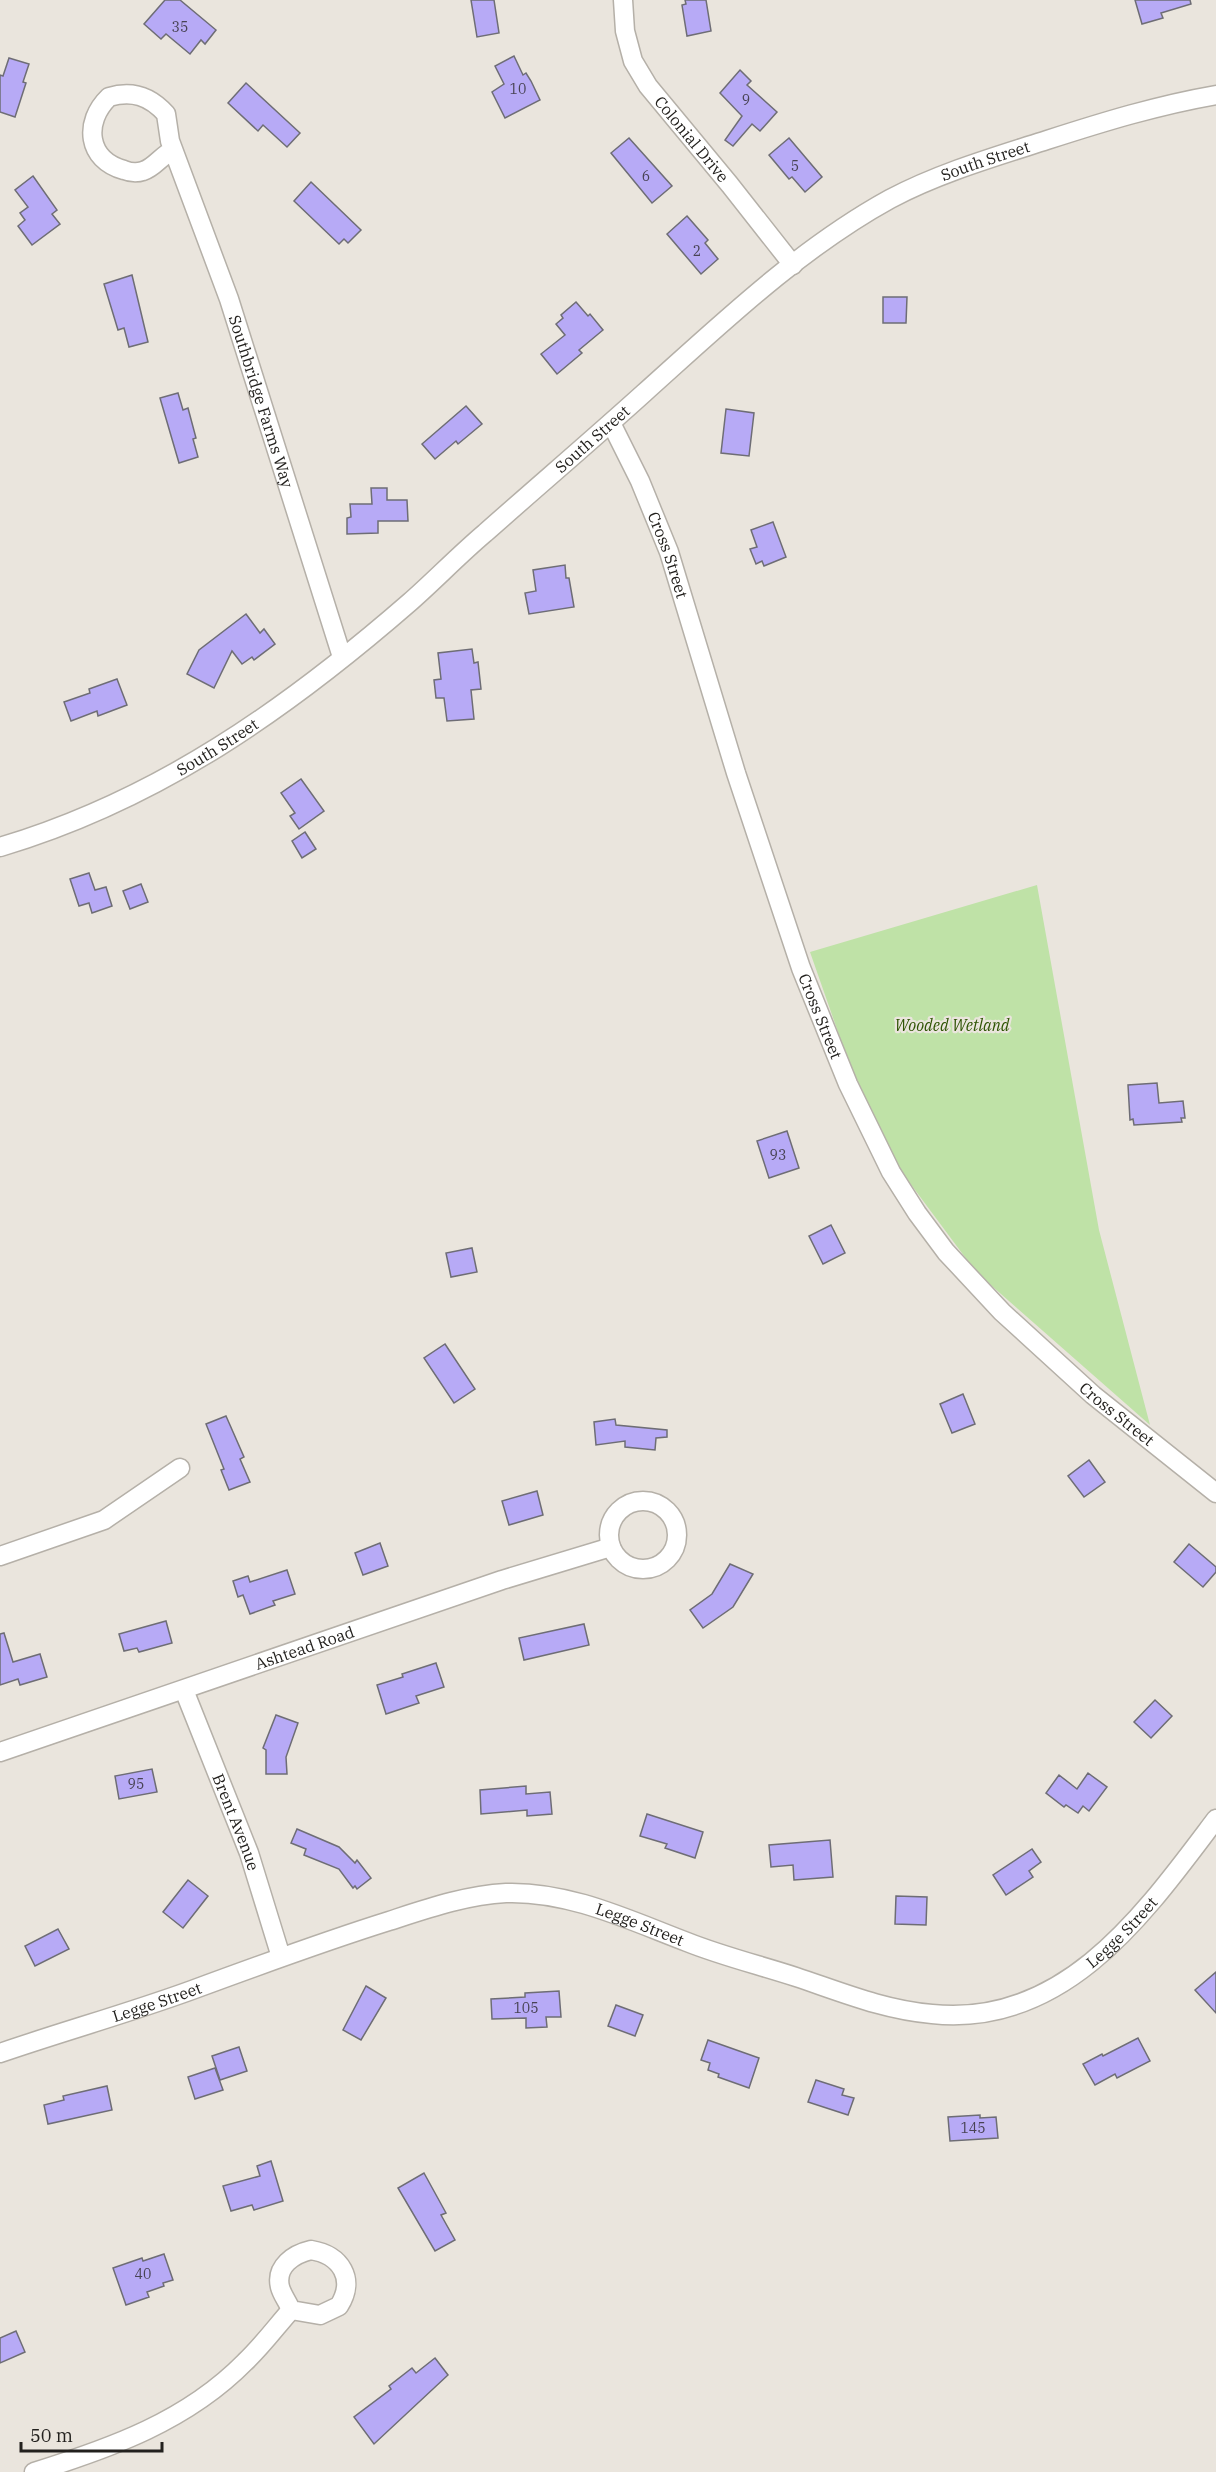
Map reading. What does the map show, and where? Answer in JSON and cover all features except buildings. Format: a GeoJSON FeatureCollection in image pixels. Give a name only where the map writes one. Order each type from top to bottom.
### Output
{"type":"FeatureCollection","features":[{"type":"Feature","properties":{"kind":"street","name":"Colonial Drive"},"geometry":{"type":"LineString","coordinates":[[623,0],[625,31],[633,61],[648,86],[793,265]]}},
{"type":"Feature","properties":{"kind":"street","name":"Southbridge Farms Way"},"geometry":{"type":"LineString","coordinates":[[173,150],[142,172],[128,172],[114,168],[102,161],[96,150],[92,125],[109,97],[119,94],[142,96],[151,100],[166,114],[173,150],[229,299],[342,657]]}},
{"type":"Feature","properties":{"kind":"street","name":"South Street"},"geometry":{"type":"LineString","coordinates":[[0,848],[53,830],[105,808],[192,764],[274,712],[408,604],[733,314],[793,265],[876,208],[920,185],[1007,152],[1132,114],[1216,95]]}},
{"type":"Feature","properties":{"kind":"street","name":"Cross Street"},"geometry":{"type":"LineString","coordinates":[[610,423],[644,490],[669,552],[736,773],[801,968],[848,1084],[891,1172],[941,1246],[994,1304],[1093,1395],[1216,1493]]}},
{"type":"Feature","properties":{"kind":"street"},"geometry":{"type":"LineString","coordinates":[[0,1556],[104,1520],[180,1468]]}},
{"type":"Feature","properties":{"kind":"street","name":"Ashtead Road"},"geometry":{"type":"LineString","coordinates":[[0,1752],[513,1576],[611,1546]]}},
{"type":"Feature","properties":{"kind":"street","name":"Brent Avenue"},"geometry":{"type":"LineString","coordinates":[[184,1690],[249,1853],[281,1957]]}},
{"type":"Feature","properties":{"kind":"street","name":"Legge Street"},"geometry":{"type":"LineString","coordinates":[[0,2053],[143,2008],[281,1957],[442,1905],[490,1895],[525,1894],[583,1904],[717,1953],[878,2005],[933,2014],[982,2014],[1020,2003],[1052,1989],[1078,1974],[1096,1959],[1149,1905],[1216,1819]]}},
{"type":"Feature","properties":{"kind":"street"},"geometry":{"type":"LineString","coordinates":[[34,2472],[122,2443],[182,2412],[244,2363],[291,2310]]}},
{"type":"Feature","properties":{"kind":"green space","name":"Wooded Wetland"},"geometry":{"type":"Polygon","coordinates":[[[1037,885],[1099,1230],[1150,1425],[976,1272],[892,1159],[845,1052],[810,952],[1037,885]]]}}]}
